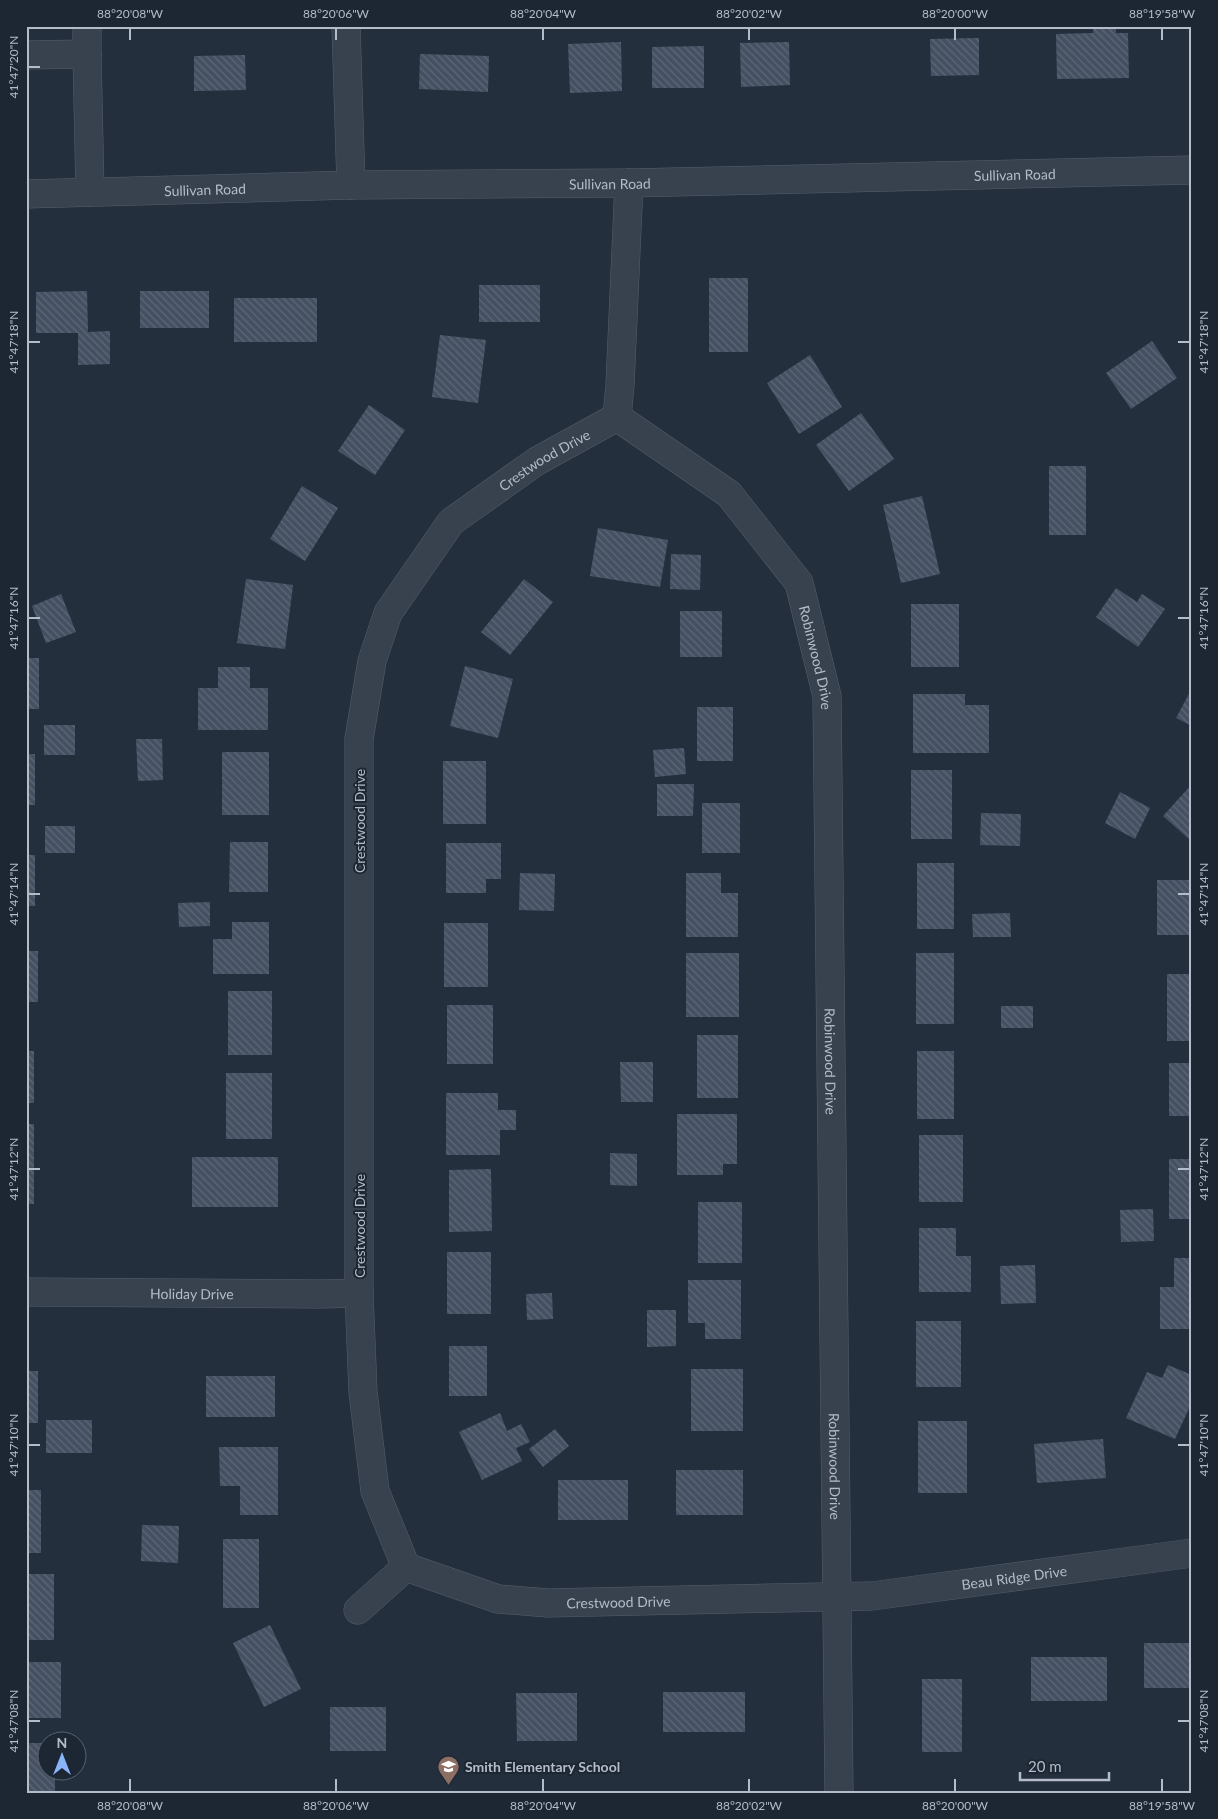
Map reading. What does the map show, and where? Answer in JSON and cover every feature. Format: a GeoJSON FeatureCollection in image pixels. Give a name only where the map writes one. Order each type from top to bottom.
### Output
{"type":"FeatureCollection","features":[{"type":"Feature","properties":{"kind":"street"},"geometry":{"type":"LineString","coordinates":[[87,26],[90,192]]}},
{"type":"Feature","properties":{"kind":"street"},"geometry":{"type":"LineString","coordinates":[[346,26],[351,185]]}},
{"type":"Feature","properties":{"kind":"street"},"geometry":{"type":"LineString","coordinates":[[26,55],[87,54]]}},
{"type":"Feature","properties":{"kind":"street","name":"Sullivan Road"},"geometry":{"type":"LineString","coordinates":[[26,194],[351,185],[628,183],[1192,170]]}},
{"type":"Feature","properties":{"kind":"street"},"geometry":{"type":"LineString","coordinates":[[617,417],[628,183]]}},
{"type":"Feature","properties":{"kind":"street","name":"Crestwood Drive"},"geometry":{"type":"LineString","coordinates":[[617,417],[537,462],[451,522],[388,613],[372,661],[359,739],[359,1293],[363,1392],[375,1491],[406,1566],[498,1599],[548,1603],[836,1596]]}},
{"type":"Feature","properties":{"kind":"street","name":"Robinwood Drive"},"geometry":{"type":"LineString","coordinates":[[617,417],[729,494],[799,583],[827,696],[839,1793]]}},
{"type":"Feature","properties":{"kind":"street","name":"Holiday Drive"},"geometry":{"type":"LineString","coordinates":[[26,1292],[359,1293]]}},
{"type":"Feature","properties":{"kind":"street","name":"Beau Ridge Drive"},"geometry":{"type":"LineString","coordinates":[[836,1596],[872,1596],[1192,1553]]}},
{"type":"Feature","properties":{"kind":"street"},"geometry":{"type":"LineString","coordinates":[[358,1610],[406,1566]]}},
{"type":"Feature","properties":{"kind":"building"},"geometry":{"type":"Polygon","coordinates":[[[1093,26],[1116,26],[1116,33],[1128,33],[1129,78],[1057,79],[1056,34],[1093,33],[1093,26]]]}},
{"type":"Feature","properties":{"kind":"building"},"geometry":{"type":"Polygon","coordinates":[[[979,38],[979,75],[931,76],[930,39],[979,38]]]}},
{"type":"Feature","properties":{"kind":"building"},"geometry":{"type":"Polygon","coordinates":[[[621,42],[622,91],[570,93],[568,44],[621,42]]]}},
{"type":"Feature","properties":{"kind":"building"},"geometry":{"type":"Polygon","coordinates":[[[789,42],[790,85],[741,87],[740,43],[789,42]]]}},
{"type":"Feature","properties":{"kind":"building"},"geometry":{"type":"Polygon","coordinates":[[[704,46],[704,88],[652,88],[652,47],[704,46]]]}},
{"type":"Feature","properties":{"kind":"building"},"geometry":{"type":"Polygon","coordinates":[[[420,54],[489,56],[488,92],[419,89],[420,54]]]}},
{"type":"Feature","properties":{"kind":"building"},"geometry":{"type":"Polygon","coordinates":[[[245,55],[246,90],[194,91],[194,56],[245,55]]]}},
{"type":"Feature","properties":{"kind":"building"},"geometry":{"type":"Polygon","coordinates":[[[709,278],[748,278],[748,352],[709,352],[709,278]]]}},
{"type":"Feature","properties":{"kind":"building"},"geometry":{"type":"Polygon","coordinates":[[[479,285],[540,285],[540,322],[479,322],[479,285]]]}},
{"type":"Feature","properties":{"kind":"building"},"geometry":{"type":"Polygon","coordinates":[[[87,291],[88,332],[110,331],[110,364],[78,365],[78,333],[36,333],[36,292],[87,291]]]}},
{"type":"Feature","properties":{"kind":"building"},"geometry":{"type":"Polygon","coordinates":[[[140,291],[209,291],[209,328],[140,328],[140,291]]]}},
{"type":"Feature","properties":{"kind":"building"},"geometry":{"type":"Polygon","coordinates":[[[234,298],[317,298],[317,342],[234,342],[234,298]]]}},
{"type":"Feature","properties":{"kind":"building"},"geometry":{"type":"Polygon","coordinates":[[[440,335],[486,340],[478,403],[432,397],[440,335]]]}},
{"type":"Feature","properties":{"kind":"building"},"geometry":{"type":"Polygon","coordinates":[[[1152,341],[1177,378],[1131,409],[1106,373],[1152,341]]]}},
{"type":"Feature","properties":{"kind":"building"},"geometry":{"type":"Polygon","coordinates":[[[810,355],[842,407],[799,434],[767,383],[810,355]]]}},
{"type":"Feature","properties":{"kind":"building"},"geometry":{"type":"Polygon","coordinates":[[[369,405],[405,430],[375,475],[338,451],[369,405]]]}},
{"type":"Feature","properties":{"kind":"building"},"geometry":{"type":"Polygon","coordinates":[[[861,413],[894,459],[849,491],[816,445],[861,413]]]}},
{"type":"Feature","properties":{"kind":"building"},"geometry":{"type":"Polygon","coordinates":[[[1049,466],[1086,466],[1086,535],[1049,535],[1049,466]]]}},
{"type":"Feature","properties":{"kind":"building"},"geometry":{"type":"Polygon","coordinates":[[[302,486],[338,508],[305,561],[270,539],[302,486]]]}},
{"type":"Feature","properties":{"kind":"building"},"geometry":{"type":"Polygon","coordinates":[[[922,496],[940,574],[901,583],[883,505],[922,496]]]}},
{"type":"Feature","properties":{"kind":"building"},"geometry":{"type":"Polygon","coordinates":[[[598,528],[668,540],[660,587],[590,576],[598,528]]]}},
{"type":"Feature","properties":{"kind":"building"},"geometry":{"type":"Polygon","coordinates":[[[671,554],[701,555],[700,590],[670,589],[671,554]]]}},
{"type":"Feature","properties":{"kind":"building"},"geometry":{"type":"Polygon","coordinates":[[[246,579],[293,585],[285,649],[237,643],[246,579]]]}},
{"type":"Feature","properties":{"kind":"building"},"geometry":{"type":"Polygon","coordinates":[[[524,579],[553,602],[510,655],[481,632],[524,579]]]}},
{"type":"Feature","properties":{"kind":"building"},"geometry":{"type":"Polygon","coordinates":[[[1116,588],[1137,602],[1142,594],[1165,609],[1138,647],[1096,617],[1116,588]]]}},
{"type":"Feature","properties":{"kind":"building"},"geometry":{"type":"Polygon","coordinates":[[[61,594],[76,632],[46,643],[32,606],[61,594]]]}},
{"type":"Feature","properties":{"kind":"building"},"geometry":{"type":"Polygon","coordinates":[[[911,604],[959,604],[959,667],[911,667],[911,604]]]}},
{"type":"Feature","properties":{"kind":"building"},"geometry":{"type":"Polygon","coordinates":[[[680,611],[722,611],[722,657],[680,657],[680,611]]]}},
{"type":"Feature","properties":{"kind":"building"},"geometry":{"type":"Polygon","coordinates":[[[26,658],[39,658],[39,709],[26,709],[26,658]]]}},
{"type":"Feature","properties":{"kind":"building"},"geometry":{"type":"Polygon","coordinates":[[[465,666],[513,679],[498,738],[450,726],[465,666]]]}},
{"type":"Feature","properties":{"kind":"building"},"geometry":{"type":"Polygon","coordinates":[[[218,667],[250,667],[250,688],[268,688],[268,730],[198,730],[198,688],[218,688],[218,667]]]}},
{"type":"Feature","properties":{"kind":"building"},"geometry":{"type":"Polygon","coordinates":[[[1192,688],[1192,726],[1176,718],[1192,688]]]}},
{"type":"Feature","properties":{"kind":"building"},"geometry":{"type":"Polygon","coordinates":[[[913,694],[965,694],[965,705],[989,705],[989,753],[913,753],[913,694]]]}},
{"type":"Feature","properties":{"kind":"building"},"geometry":{"type":"Polygon","coordinates":[[[697,707],[733,707],[733,761],[697,761],[697,707]]]}},
{"type":"Feature","properties":{"kind":"building"},"geometry":{"type":"Polygon","coordinates":[[[44,725],[75,725],[75,755],[44,755],[44,725]]]}},
{"type":"Feature","properties":{"kind":"building"},"geometry":{"type":"Polygon","coordinates":[[[136,739],[162,739],[163,780],[138,781],[136,739]]]}},
{"type":"Feature","properties":{"kind":"building"},"geometry":{"type":"Polygon","coordinates":[[[684,748],[686,774],[655,777],[653,750],[684,748]]]}},
{"type":"Feature","properties":{"kind":"building"},"geometry":{"type":"Polygon","coordinates":[[[222,752],[269,752],[269,815],[222,815],[222,752]]]}},
{"type":"Feature","properties":{"kind":"building"},"geometry":{"type":"Polygon","coordinates":[[[26,754],[35,754],[35,805],[26,805],[26,754]]]}},
{"type":"Feature","properties":{"kind":"building"},"geometry":{"type":"Polygon","coordinates":[[[443,761],[486,761],[486,824],[443,824],[443,761]]]}},
{"type":"Feature","properties":{"kind":"building"},"geometry":{"type":"Polygon","coordinates":[[[911,770],[952,770],[952,839],[911,839],[911,770]]]}},
{"type":"Feature","properties":{"kind":"building"},"geometry":{"type":"Polygon","coordinates":[[[657,784],[694,784],[693,816],[657,816],[657,784]]]}},
{"type":"Feature","properties":{"kind":"building"},"geometry":{"type":"Polygon","coordinates":[[[1192,784],[1192,838],[1190,840],[1163,816],[1192,784]]]}},
{"type":"Feature","properties":{"kind":"building"},"geometry":{"type":"Polygon","coordinates":[[[1120,792],[1150,808],[1135,839],[1105,823],[1120,792]]]}},
{"type":"Feature","properties":{"kind":"building"},"geometry":{"type":"Polygon","coordinates":[[[702,803],[740,803],[740,853],[702,853],[702,803]]]}},
{"type":"Feature","properties":{"kind":"building"},"geometry":{"type":"Polygon","coordinates":[[[981,813],[1021,814],[1020,846],[980,845],[981,813]]]}},
{"type":"Feature","properties":{"kind":"building"},"geometry":{"type":"Polygon","coordinates":[[[45,826],[75,826],[75,853],[45,853],[45,826]]]}},
{"type":"Feature","properties":{"kind":"building"},"geometry":{"type":"Polygon","coordinates":[[[230,842],[268,842],[268,892],[229,892],[230,842]]]}},
{"type":"Feature","properties":{"kind":"building"},"geometry":{"type":"Polygon","coordinates":[[[446,843],[501,843],[501,879],[486,879],[486,893],[446,893],[446,843]]]}},
{"type":"Feature","properties":{"kind":"building"},"geometry":{"type":"Polygon","coordinates":[[[26,855],[35,855],[35,906],[26,906],[26,855]]]}},
{"type":"Feature","properties":{"kind":"building"},"geometry":{"type":"Polygon","coordinates":[[[917,863],[954,863],[954,929],[917,929],[917,863]]]}},
{"type":"Feature","properties":{"kind":"building"},"geometry":{"type":"Polygon","coordinates":[[[520,873],[555,874],[554,911],[519,910],[520,873]]]}},
{"type":"Feature","properties":{"kind":"building"},"geometry":{"type":"Polygon","coordinates":[[[686,873],[721,873],[721,893],[738,893],[738,937],[686,937],[686,873]]]}},
{"type":"Feature","properties":{"kind":"building"},"geometry":{"type":"Polygon","coordinates":[[[1157,880],[1192,880],[1192,935],[1157,935],[1157,880]]]}},
{"type":"Feature","properties":{"kind":"building"},"geometry":{"type":"Polygon","coordinates":[[[210,902],[210,926],[179,927],[178,903],[210,902]]]}},
{"type":"Feature","properties":{"kind":"building"},"geometry":{"type":"Polygon","coordinates":[[[1010,913],[1011,937],[973,937],[972,914],[1010,913]]]}},
{"type":"Feature","properties":{"kind":"building"},"geometry":{"type":"Polygon","coordinates":[[[232,922],[269,922],[269,974],[213,974],[213,939],[232,939],[232,922]]]}},
{"type":"Feature","properties":{"kind":"building"},"geometry":{"type":"Polygon","coordinates":[[[444,923],[488,923],[488,987],[444,987],[444,923]]]}},
{"type":"Feature","properties":{"kind":"building"},"geometry":{"type":"Polygon","coordinates":[[[26,951],[38,951],[38,1002],[26,1002],[26,951]]]}},
{"type":"Feature","properties":{"kind":"building"},"geometry":{"type":"Polygon","coordinates":[[[686,953],[739,953],[739,1017],[686,1017],[686,953]]]}},
{"type":"Feature","properties":{"kind":"building"},"geometry":{"type":"Polygon","coordinates":[[[916,953],[954,953],[954,1024],[916,1024],[916,953]]]}},
{"type":"Feature","properties":{"kind":"building"},"geometry":{"type":"Polygon","coordinates":[[[1167,974],[1192,974],[1192,1041],[1167,1041],[1167,974]]]}},
{"type":"Feature","properties":{"kind":"building"},"geometry":{"type":"Polygon","coordinates":[[[228,991],[272,991],[272,1055],[228,1055],[228,991]]]}},
{"type":"Feature","properties":{"kind":"building"},"geometry":{"type":"Polygon","coordinates":[[[447,1005],[493,1005],[493,1064],[447,1064],[447,1005]]]}},
{"type":"Feature","properties":{"kind":"building"},"geometry":{"type":"Polygon","coordinates":[[[1001,1006],[1033,1006],[1033,1028],[1001,1028],[1001,1006]]]}},
{"type":"Feature","properties":{"kind":"building"},"geometry":{"type":"Polygon","coordinates":[[[697,1035],[738,1035],[738,1098],[697,1098],[697,1035]]]}},
{"type":"Feature","properties":{"kind":"building"},"geometry":{"type":"Polygon","coordinates":[[[26,1051],[34,1051],[34,1103],[26,1103],[26,1051]]]}},
{"type":"Feature","properties":{"kind":"building"},"geometry":{"type":"Polygon","coordinates":[[[917,1051],[954,1051],[954,1119],[917,1119],[917,1051]]]}},
{"type":"Feature","properties":{"kind":"building"},"geometry":{"type":"Polygon","coordinates":[[[620,1062],[653,1062],[653,1102],[621,1102],[620,1062]]]}},
{"type":"Feature","properties":{"kind":"building"},"geometry":{"type":"Polygon","coordinates":[[[1169,1063],[1192,1063],[1192,1116],[1169,1116],[1169,1063]]]}},
{"type":"Feature","properties":{"kind":"building"},"geometry":{"type":"Polygon","coordinates":[[[226,1073],[272,1073],[272,1139],[226,1139],[226,1073]]]}},
{"type":"Feature","properties":{"kind":"building"},"geometry":{"type":"Polygon","coordinates":[[[446,1093],[498,1093],[498,1110],[516,1110],[516,1130],[500,1130],[500,1155],[446,1155],[446,1093]]]}},
{"type":"Feature","properties":{"kind":"building"},"geometry":{"type":"Polygon","coordinates":[[[677,1114],[737,1114],[737,1164],[723,1164],[723,1175],[677,1175],[677,1114]]]}},
{"type":"Feature","properties":{"kind":"building"},"geometry":{"type":"Polygon","coordinates":[[[26,1124],[34,1124],[34,1204],[26,1204],[26,1124]]]}},
{"type":"Feature","properties":{"kind":"building"},"geometry":{"type":"Polygon","coordinates":[[[919,1135],[963,1135],[963,1202],[919,1202],[919,1135]]]}},
{"type":"Feature","properties":{"kind":"building"},"geometry":{"type":"Polygon","coordinates":[[[610,1153],[637,1154],[637,1186],[610,1185],[610,1153]]]}},
{"type":"Feature","properties":{"kind":"building"},"geometry":{"type":"Polygon","coordinates":[[[192,1157],[278,1157],[278,1207],[192,1207],[192,1157]]]}},
{"type":"Feature","properties":{"kind":"building"},"geometry":{"type":"Polygon","coordinates":[[[1169,1159],[1192,1159],[1192,1219],[1169,1219],[1169,1159]]]}},
{"type":"Feature","properties":{"kind":"building"},"geometry":{"type":"Polygon","coordinates":[[[491,1169],[492,1231],[449,1232],[449,1170],[491,1169]]]}},
{"type":"Feature","properties":{"kind":"building"},"geometry":{"type":"Polygon","coordinates":[[[698,1202],[742,1202],[742,1263],[698,1263],[698,1202]]]}},
{"type":"Feature","properties":{"kind":"building"},"geometry":{"type":"Polygon","coordinates":[[[1153,1209],[1154,1241],[1121,1242],[1120,1210],[1153,1209]]]}},
{"type":"Feature","properties":{"kind":"building"},"geometry":{"type":"Polygon","coordinates":[[[919,1228],[956,1228],[956,1256],[971,1256],[971,1292],[919,1292],[919,1228]]]}},
{"type":"Feature","properties":{"kind":"building"},"geometry":{"type":"Polygon","coordinates":[[[447,1252],[491,1252],[491,1314],[447,1314],[447,1252]]]}},
{"type":"Feature","properties":{"kind":"building"},"geometry":{"type":"Polygon","coordinates":[[[1174,1258],[1192,1258],[1192,1329],[1160,1329],[1160,1287],[1174,1287],[1174,1258]]]}},
{"type":"Feature","properties":{"kind":"building"},"geometry":{"type":"Polygon","coordinates":[[[1035,1265],[1036,1303],[1001,1304],[1000,1266],[1035,1265]]]}},
{"type":"Feature","properties":{"kind":"building"},"geometry":{"type":"Polygon","coordinates":[[[688,1280],[741,1280],[741,1339],[705,1339],[705,1323],[688,1323],[688,1280]]]}},
{"type":"Feature","properties":{"kind":"building"},"geometry":{"type":"Polygon","coordinates":[[[552,1293],[553,1319],[527,1320],[526,1294],[552,1293]]]}},
{"type":"Feature","properties":{"kind":"building"},"geometry":{"type":"Polygon","coordinates":[[[647,1310],[676,1310],[676,1346],[647,1347],[647,1310]]]}},
{"type":"Feature","properties":{"kind":"building"},"geometry":{"type":"Polygon","coordinates":[[[916,1321],[961,1321],[961,1387],[916,1387],[916,1321]]]}},
{"type":"Feature","properties":{"kind":"building"},"geometry":{"type":"Polygon","coordinates":[[[449,1346],[487,1346],[487,1396],[449,1396],[449,1346]]]}},
{"type":"Feature","properties":{"kind":"building"},"geometry":{"type":"Polygon","coordinates":[[[1168,1365],[1192,1375],[1192,1402],[1175,1439],[1126,1418],[1147,1372],[1162,1378],[1168,1365]]]}},
{"type":"Feature","properties":{"kind":"building"},"geometry":{"type":"Polygon","coordinates":[[[691,1369],[743,1369],[743,1431],[691,1431],[691,1369]]]}},
{"type":"Feature","properties":{"kind":"building"},"geometry":{"type":"Polygon","coordinates":[[[26,1371],[38,1371],[38,1423],[26,1423],[26,1371]]]}},
{"type":"Feature","properties":{"kind":"building"},"geometry":{"type":"Polygon","coordinates":[[[206,1376],[275,1376],[275,1417],[206,1417],[206,1376]]]}},
{"type":"Feature","properties":{"kind":"building"},"geometry":{"type":"Polygon","coordinates":[[[500,1413],[507,1431],[521,1424],[530,1442],[516,1448],[522,1461],[482,1480],[459,1432],[500,1413]]]}},
{"type":"Feature","properties":{"kind":"building"},"geometry":{"type":"Polygon","coordinates":[[[46,1420],[92,1420],[92,1453],[46,1453],[46,1420]]]}},
{"type":"Feature","properties":{"kind":"building"},"geometry":{"type":"Polygon","coordinates":[[[918,1421],[967,1421],[967,1493],[918,1493],[918,1421]]]}},
{"type":"Feature","properties":{"kind":"building"},"geometry":{"type":"Polygon","coordinates":[[[555,1429],[569,1446],[543,1467],[529,1449],[555,1429]]]}},
{"type":"Feature","properties":{"kind":"building"},"geometry":{"type":"Polygon","coordinates":[[[1103,1439],[1106,1478],[1037,1483],[1034,1444],[1103,1439]]]}},
{"type":"Feature","properties":{"kind":"building"},"geometry":{"type":"Polygon","coordinates":[[[219,1447],[278,1447],[278,1515],[240,1515],[240,1486],[220,1486],[219,1447]]]}},
{"type":"Feature","properties":{"kind":"building"},"geometry":{"type":"Polygon","coordinates":[[[676,1470],[743,1470],[743,1515],[676,1515],[676,1470]]]}},
{"type":"Feature","properties":{"kind":"building"},"geometry":{"type":"Polygon","coordinates":[[[558,1480],[628,1480],[628,1520],[558,1520],[558,1480]]]}},
{"type":"Feature","properties":{"kind":"building"},"geometry":{"type":"Polygon","coordinates":[[[26,1490],[41,1490],[41,1553],[26,1553],[26,1490]]]}},
{"type":"Feature","properties":{"kind":"building"},"geometry":{"type":"Polygon","coordinates":[[[142,1525],[179,1526],[178,1563],[141,1561],[142,1525]]]}},
{"type":"Feature","properties":{"kind":"building"},"geometry":{"type":"Polygon","coordinates":[[[223,1539],[259,1539],[259,1608],[223,1608],[223,1539]]]}},
{"type":"Feature","properties":{"kind":"building"},"geometry":{"type":"Polygon","coordinates":[[[26,1574],[54,1574],[54,1640],[26,1640],[26,1574]]]}},
{"type":"Feature","properties":{"kind":"building"},"geometry":{"type":"Polygon","coordinates":[[[270,1625],[301,1689],[264,1707],[233,1643],[270,1625]]]}},
{"type":"Feature","properties":{"kind":"building"},"geometry":{"type":"Polygon","coordinates":[[[1144,1643],[1192,1643],[1192,1688],[1144,1688],[1144,1643]]]}},
{"type":"Feature","properties":{"kind":"building"},"geometry":{"type":"Polygon","coordinates":[[[1031,1657],[1107,1657],[1107,1701],[1031,1701],[1031,1657]]]}},
{"type":"Feature","properties":{"kind":"building"},"geometry":{"type":"Polygon","coordinates":[[[26,1662],[61,1662],[61,1718],[26,1718],[26,1662]]]}},
{"type":"Feature","properties":{"kind":"building"},"geometry":{"type":"Polygon","coordinates":[[[922,1679],[962,1679],[962,1752],[922,1752],[922,1679]]]}},
{"type":"Feature","properties":{"kind":"building"},"geometry":{"type":"Polygon","coordinates":[[[663,1692],[745,1692],[745,1732],[663,1732],[663,1692]]]}},
{"type":"Feature","properties":{"kind":"building"},"geometry":{"type":"Polygon","coordinates":[[[516,1693],[577,1693],[577,1741],[517,1741],[516,1693]]]}},
{"type":"Feature","properties":{"kind":"building"},"geometry":{"type":"Polygon","coordinates":[[[330,1707],[386,1707],[386,1751],[330,1751],[330,1707]]]}},
{"type":"Feature","properties":{"kind":"building"},"geometry":{"type":"Polygon","coordinates":[[[26,1743],[38,1743],[38,1782],[55,1782],[55,1793],[26,1793],[26,1743]]]}},
{"type":"Feature","properties":{"kind":"place","name":"Smith Elementary School"},"geometry":{"type":"Point","coordinates":[449,1785]}}]}
